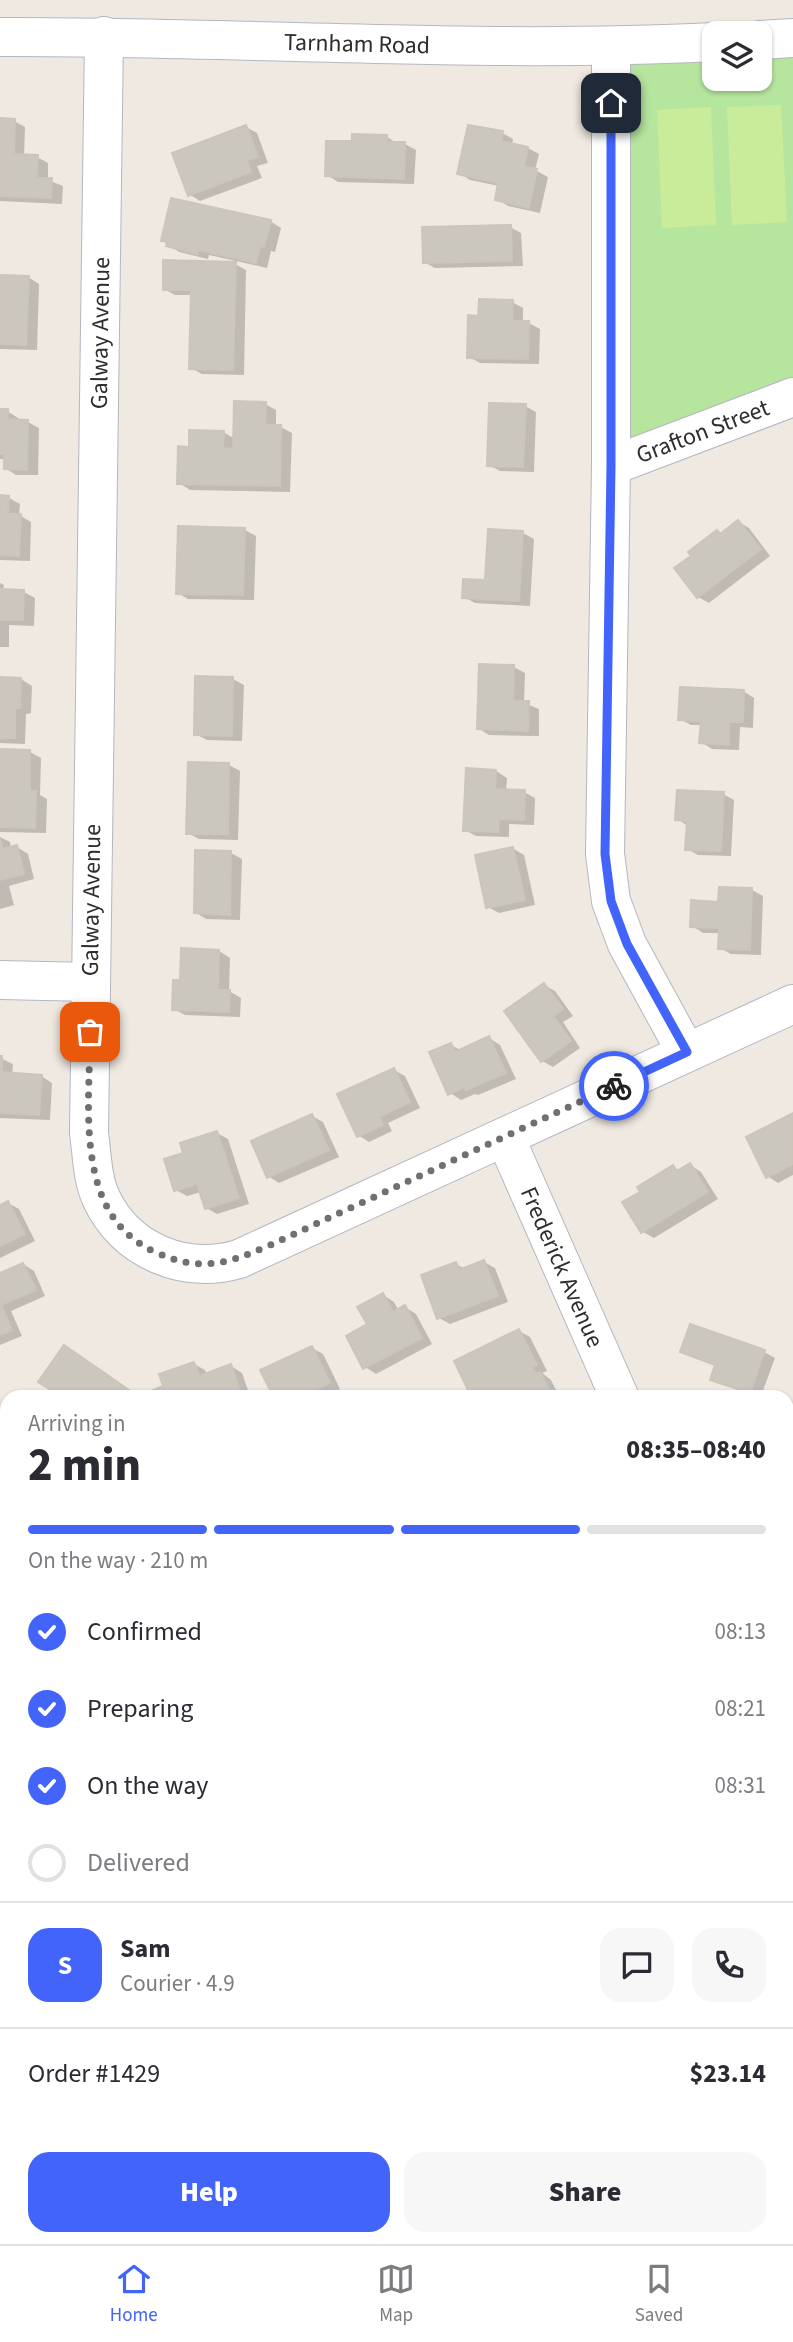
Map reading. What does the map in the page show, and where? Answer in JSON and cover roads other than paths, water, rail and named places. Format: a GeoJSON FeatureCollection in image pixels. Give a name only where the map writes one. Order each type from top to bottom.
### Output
{"type":"FeatureCollection","features":[{"type":"Feature","properties":{"kind":"street","name":"Tarnham Road"},"geometry":{"type":"LineString","coordinates":[[0,37],[104,36],[611,47],[702,43]]}},
{"type":"Feature","properties":{"kind":"street","name":"Galway Avenue"},"geometry":{"type":"LineString","coordinates":[[104,36],[89,1133],[98,1188],[110,1212],[140,1245],[166,1258],[209,1265],[239,1259],[793,1004]]}},
{"type":"Feature","properties":{"kind":"street"},"geometry":{"type":"LineString","coordinates":[[772,39],[793,38]]}},
{"type":"Feature","properties":{"kind":"street"},"geometry":{"type":"LineString","coordinates":[[611,47],[611,466],[605,854],[611,901],[627,944],[687,1052]]}},
{"type":"Feature","properties":{"kind":"street","name":"Grafton Street"},"geometry":{"type":"LineString","coordinates":[[611,466],[793,397]]}},
{"type":"Feature","properties":{"kind":"street"},"geometry":{"type":"LineString","coordinates":[[0,980],[90,982]]}},
{"type":"Feature","properties":{"kind":"street","name":"Frederick Avenue"},"geometry":{"type":"LineString","coordinates":[[505,1137],[616,1390]]}}]}
